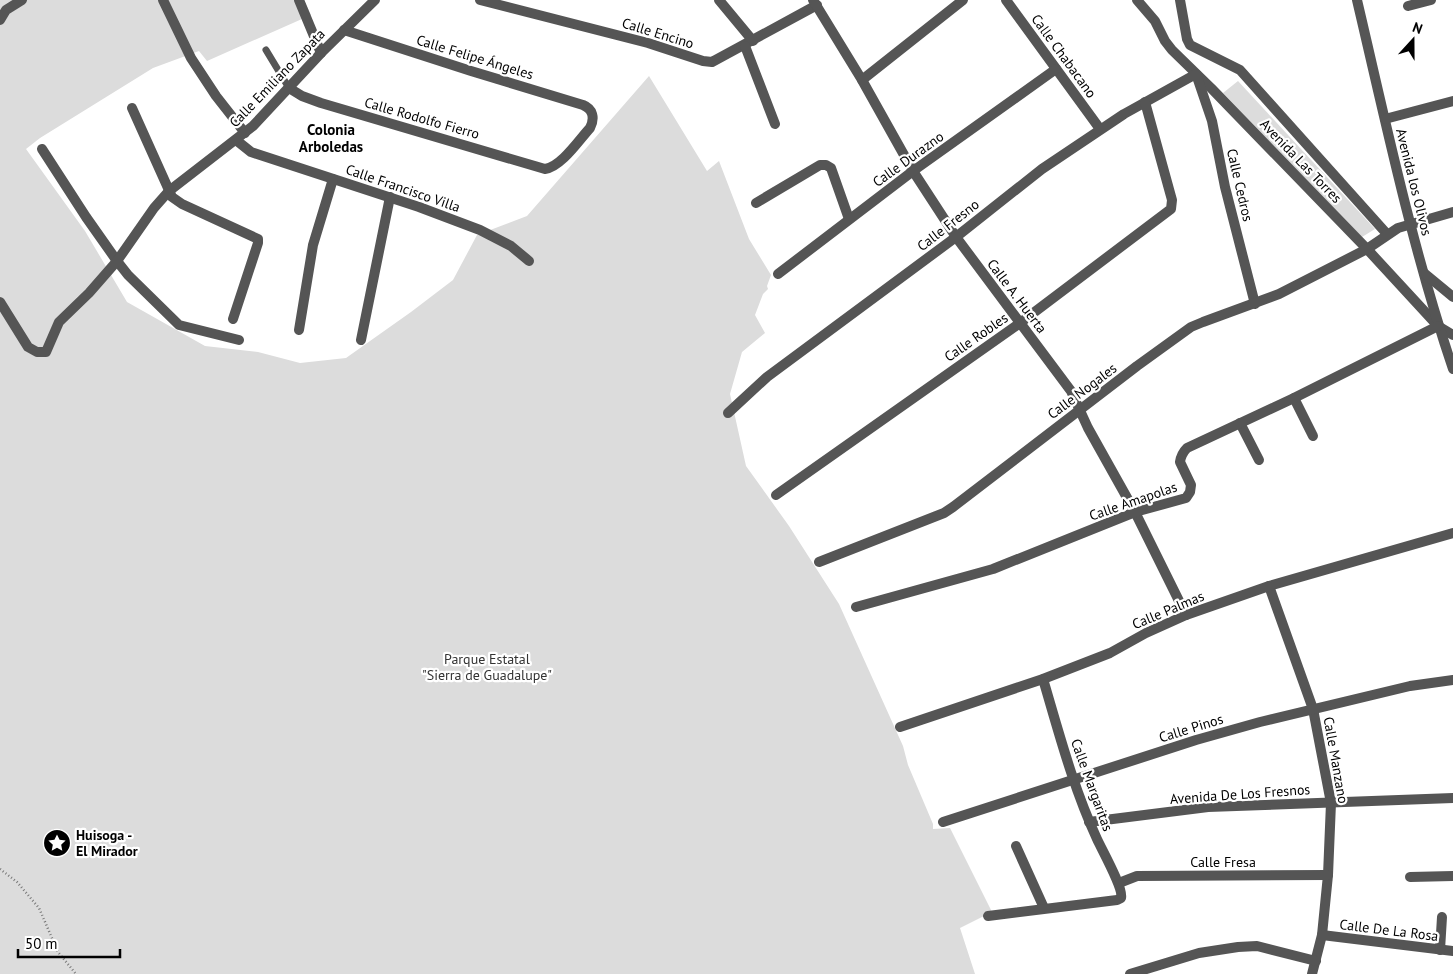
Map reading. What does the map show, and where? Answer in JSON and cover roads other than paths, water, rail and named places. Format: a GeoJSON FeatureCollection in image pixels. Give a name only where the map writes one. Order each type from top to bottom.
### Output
{"type":"FeatureCollection","features":[{"type":"Feature","properties":{"kind":"street"},"geometry":{"type":"LineString","coordinates":[[0,20],[6,10],[22,0]]}},
{"type":"Feature","properties":{"kind":"street"},"geometry":{"type":"LineString","coordinates":[[163,0],[191,58],[216,96],[245,133]]}},
{"type":"Feature","properties":{"kind":"street"},"geometry":{"type":"LineString","coordinates":[[299,0],[321,54]]}},
{"type":"Feature","properties":{"kind":"street","name":"Calle Emiliano Zapata"},"geometry":{"type":"LineString","coordinates":[[0,302],[28,347],[37,352],[46,352],[59,322],[89,293],[117,261],[154,208],[169,191],[245,133],[375,0]]}},
{"type":"Feature","properties":{"kind":"street","name":"Calle Encino"},"geometry":{"type":"LineString","coordinates":[[480,0],[648,43],[703,61],[712,62],[749,43],[815,3]]}},
{"type":"Feature","properties":{"kind":"street"},"geometry":{"type":"LineString","coordinates":[[719,0],[749,43],[775,124]]}},
{"type":"Feature","properties":{"kind":"street"},"geometry":{"type":"LineString","coordinates":[[862,80],[963,0]]}},
{"type":"Feature","properties":{"kind":"street","name":"Calle Chabacano"},"geometry":{"type":"LineString","coordinates":[[1006,0],[1100,129]]}},
{"type":"Feature","properties":{"kind":"street","name":"Avenida Las Torres"},"geometry":{"type":"LineString","coordinates":[[1137,0],[1155,21],[1165,42],[1183,62],[1367,249],[1438,326],[1453,335]]}},
{"type":"Feature","properties":{"kind":"street","name":"Avenida Las Torres"},"geometry":{"type":"LineString","coordinates":[[1180,0],[1187,39],[1190,45],[1240,70],[1387,234]]}},
{"type":"Feature","properties":{"kind":"street","name":"Avenida los Olivos"},"geometry":{"type":"LineString","coordinates":[[1357,0],[1409,223],[1438,326],[1453,368]]}},
{"type":"Feature","properties":{"kind":"street"},"geometry":{"type":"LineString","coordinates":[[1408,6],[1431,0]]}},
{"type":"Feature","properties":{"kind":"street","name":"Calle A. Huerta"},"geometry":{"type":"LineString","coordinates":[[815,3],[862,80],[912,171],[956,237],[1071,391],[1088,428],[1135,512],[1186,616]]}},
{"type":"Feature","properties":{"kind":"street","name":"Calle Felipe Ángeles"},"geometry":{"type":"LineString","coordinates":[[344,30],[583,105],[590,110],[592,116],[590,128],[558,163],[550,168]]}},
{"type":"Feature","properties":{"kind":"street","name":"Calle Durazno"},"geometry":{"type":"LineString","coordinates":[[778,274],[912,171],[1056,69]]}},
{"type":"Feature","properties":{"kind":"street","name":"Calle Fresno"},"geometry":{"type":"LineString","coordinates":[[728,413],[767,377],[956,237],[1042,169],[1100,129],[1196,74]]}},
{"type":"Feature","properties":{"kind":"street","name":"Calle Cedros"},"geometry":{"type":"LineString","coordinates":[[1196,74],[1212,121],[1225,187],[1255,304]]}},
{"type":"Feature","properties":{"kind":"street","name":"Calle Rodolfo Fierro"},"geometry":{"type":"LineString","coordinates":[[289,88],[302,96],[321,103],[540,168],[550,168]]}},
{"type":"Feature","properties":{"kind":"street"},"geometry":{"type":"LineString","coordinates":[[1385,119],[1453,101]]}},
{"type":"Feature","properties":{"kind":"street","name":"Calle Robles"},"geometry":{"type":"LineString","coordinates":[[776,495],[1020,323],[1171,209],[1172,200],[1145,102]]}},
{"type":"Feature","properties":{"kind":"street"},"geometry":{"type":"LineString","coordinates":[[132,108],[172,197],[182,204],[258,239],[233,319]]}},
{"type":"Feature","properties":{"kind":"street","name":"Calle Francisco Villa"},"geometry":{"type":"LineString","coordinates":[[236,140],[251,152],[390,197],[480,230],[511,246],[529,261]]}},
{"type":"Feature","properties":{"kind":"street"},"geometry":{"type":"LineString","coordinates":[[42,149],[117,261],[128,275],[179,325],[240,340]]}},
{"type":"Feature","properties":{"kind":"street"},"geometry":{"type":"LineString","coordinates":[[756,203],[820,166],[826,165],[831,168],[849,220]]}},
{"type":"Feature","properties":{"kind":"street"},"geometry":{"type":"LineString","coordinates":[[300,330],[313,245],[333,178]]}},
{"type":"Feature","properties":{"kind":"street"},"geometry":{"type":"LineString","coordinates":[[361,340],[390,197]]}},
{"type":"Feature","properties":{"kind":"street","name":"Calle Nogales"},"geometry":{"type":"LineString","coordinates":[[819,562],[944,513],[1191,327],[1279,294],[1367,249],[1387,234],[1409,223],[1453,212]]}},
{"type":"Feature","properties":{"kind":"street"},"geometry":{"type":"LineString","coordinates":[[1424,273],[1453,297]]}},
{"type":"Feature","properties":{"kind":"street","name":"Calle Amapolas"},"geometry":{"type":"LineString","coordinates":[[856,607],[993,569],[1135,512],[1186,498],[1189,495],[1191,485],[1180,462],[1182,454],[1188,448],[1294,398],[1438,326]]}},
{"type":"Feature","properties":{"kind":"street"},"geometry":{"type":"LineString","coordinates":[[1294,398],[1312,436]]}},
{"type":"Feature","properties":{"kind":"street"},"geometry":{"type":"LineString","coordinates":[[1240,423],[1259,460]]}},
{"type":"Feature","properties":{"kind":"street","name":"Calle Palmas"},"geometry":{"type":"LineString","coordinates":[[900,728],[1043,679],[1110,652],[1146,633],[1186,616],[1269,586],[1453,533]]}},
{"type":"Feature","properties":{"kind":"street","name":"Calle Manzano"},"geometry":{"type":"LineString","coordinates":[[1269,586],[1313,709],[1331,803],[1328,875],[1322,935],[1312,974]]}},
{"type":"Feature","properties":{"kind":"street","name":"Calle Margaritas"},"geometry":{"type":"LineString","coordinates":[[1043,679],[1073,781],[1089,822],[1119,883],[1122,894],[1121,898],[1044,908]]}},
{"type":"Feature","properties":{"kind":"street","name":"Calle Pinos"},"geometry":{"type":"LineString","coordinates":[[943,822],[1196,740],[1410,686],[1453,680]]}},
{"type":"Feature","properties":{"kind":"street","name":"Avenida De Los Fresnos"},"geometry":{"type":"LineString","coordinates":[[1089,822],[1208,807],[1453,798]]}},
{"type":"Feature","properties":{"kind":"street"},"geometry":{"type":"LineString","coordinates":[[988,916],[1044,908],[1016,846]]}},
{"type":"Feature","properties":{"kind":"street","name":"Calle Fresa"},"geometry":{"type":"LineString","coordinates":[[1119,883],[1137,876],[1328,875]]}},
{"type":"Feature","properties":{"kind":"street"},"geometry":{"type":"LineString","coordinates":[[1410,877],[1453,876]]}},
{"type":"Feature","properties":{"kind":"street"},"geometry":{"type":"LineString","coordinates":[[1440,950],[1442,917]]}},
{"type":"Feature","properties":{"kind":"street","name":"Calle De La Rosa"},"geometry":{"type":"LineString","coordinates":[[1322,935],[1453,951]]}},
{"type":"Feature","properties":{"kind":"street"},"geometry":{"type":"LineString","coordinates":[[1130,974],[1199,953],[1238,947],[1257,946],[1316,961]]}},
{"type":"Feature","properties":{"kind":"lane"},"geometry":{"type":"LineString","coordinates":[[266,50],[289,88]]}},
{"type":"Feature","properties":{"kind":"place","name":"Huisoga - El Mirador"},"geometry":{"type":"Point","coordinates":[57,843]}},
{"type":"Feature","properties":{"kind":"district","name":"Colonia Arboledas"},"geometry":{"type":"Point","coordinates":[331,138]}},
{"type":"Feature","properties":{"kind":"park label","name":"Parque Estatal \"Sierra de Guadalupe\""},"geometry":{"type":"Point","coordinates":[487,668]}}]}
